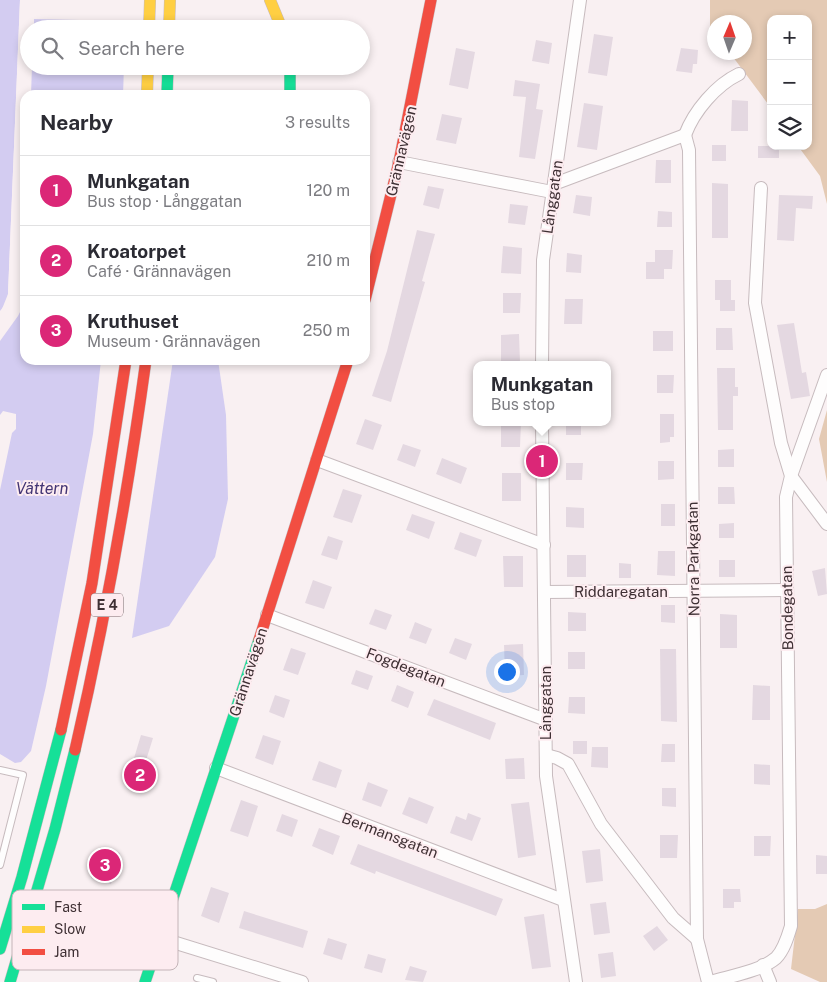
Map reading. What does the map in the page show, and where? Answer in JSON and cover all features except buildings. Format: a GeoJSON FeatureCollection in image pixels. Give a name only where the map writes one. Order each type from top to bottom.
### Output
{"type":"FeatureCollection","features":[{"type":"Feature","properties":{"kind":"main road"},"geometry":{"type":"LineString","coordinates":[[149,20],[150,0]]}},
{"type":"Feature","properties":{"kind":"main road"},"geometry":{"type":"LineString","coordinates":[[169,20],[170,0]]}},
{"type":"Feature","properties":{"kind":"main road"},"geometry":{"type":"LineString","coordinates":[[270,0],[278,20]]}},
{"type":"Feature","properties":{"kind":"main road","name":"Grännavägen"},"geometry":{"type":"LineString","coordinates":[[370,275],[399,162],[431,0]]}},
{"type":"Feature","properties":{"kind":"main road"},"geometry":{"type":"LineString","coordinates":[[147,90],[148,75]]}},
{"type":"Feature","properties":{"kind":"main road"},"geometry":{"type":"LineString","coordinates":[[167,90],[168,75]]}},
{"type":"Feature","properties":{"kind":"main road"},"geometry":{"type":"LineString","coordinates":[[290,75],[290,90]]}},
{"type":"Feature","properties":{"kind":"main road","name":"E 4"},"geometry":{"type":"LineString","coordinates":[[17,890],[52,764],[86,609],[116,442],[125,365]]}},
{"type":"Feature","properties":{"kind":"main road","name":"E 4"},"geometry":{"type":"LineString","coordinates":[[36,890],[70,769],[103,623],[136,442],[145,365]]}},
{"type":"Feature","properties":{"kind":"main road","name":"Grännavägen"},"geometry":{"type":"LineString","coordinates":[[176,890],[318,460],[346,365]]}},
{"type":"Feature","properties":{"kind":"main road","name":"E 4"},"geometry":{"type":"LineString","coordinates":[[0,949],[12,906]]}},
{"type":"Feature","properties":{"kind":"main road","name":"Grännavägen"},"geometry":{"type":"LineString","coordinates":[[145,982],[149,970]]}},
{"type":"Feature","properties":{"kind":"street","name":"Långgatan"},"geometry":{"type":"LineString","coordinates":[[542,361],[544,260],[580,0]]}},
{"type":"Feature","properties":{"kind":"street"},"geometry":{"type":"LineString","coordinates":[[399,162],[553,188],[685,135],[691,119],[727,80],[739,74]]}},
{"type":"Feature","properties":{"kind":"street","name":"Norra Parkgatan"},"geometry":{"type":"LineString","coordinates":[[685,135],[689,150],[697,939],[709,982]]}},
{"type":"Feature","properties":{"kind":"street","name":"Bondegatan"},"geometry":{"type":"LineString","coordinates":[[709,982],[763,965],[777,957],[786,941],[790,926],[786,497],[791,476],[781,443],[754,303],[761,188]]}},
{"type":"Feature","properties":{"kind":"street"},"geometry":{"type":"LineString","coordinates":[[827,374],[791,476],[827,524]]}},
{"type":"Feature","properties":{"kind":"street","name":"Långgatan"},"geometry":{"type":"LineString","coordinates":[[542,426],[546,776],[576,982]]}},
{"type":"Feature","properties":{"kind":"street"},"geometry":{"type":"LineString","coordinates":[[318,460],[544,545]]}},
{"type":"Feature","properties":{"kind":"street","name":"Riddaregatan"},"geometry":{"type":"LineString","coordinates":[[544,592],[787,590]]}},
{"type":"Feature","properties":{"kind":"street","name":"Fogdegatan"},"geometry":{"type":"LineString","coordinates":[[267,615],[546,720]]}},
{"type":"Feature","properties":{"kind":"street"},"geometry":{"type":"LineString","coordinates":[[546,755],[568,764],[601,824],[673,918],[697,939]]}},
{"type":"Feature","properties":{"kind":"street","name":"Bermansgatan"},"geometry":{"type":"LineString","coordinates":[[216,768],[563,900]]}},
{"type":"Feature","properties":{"kind":"street"},"geometry":{"type":"LineString","coordinates":[[178,944],[302,982]]}},
{"type":"Feature","properties":{"kind":"street"},"geometry":{"type":"LineString","coordinates":[[763,965],[770,982]]}},
{"type":"Feature","properties":{"kind":"lane"},"geometry":{"type":"LineString","coordinates":[[0,770],[23,775],[0,865]]}},
{"type":"Feature","properties":{"kind":"lane"},"geometry":{"type":"LineString","coordinates":[[197,978],[213,982]]}},
{"type":"Feature","properties":{"kind":"shaded area"},"geometry":{"type":"Polygon","coordinates":[[[710,0],[827,0],[827,204],[820,176],[801,150],[812,150],[812,15],[767,15],[767,103],[735,60],[752,60],[752,15],[710,15],[710,0]]]}},
{"type":"Feature","properties":{"kind":"shaded area"},"geometry":{"type":"Polygon","coordinates":[[[827,410],[827,482],[819,439],[827,410]]]}},
{"type":"Feature","properties":{"kind":"shaded area"},"geometry":{"type":"Polygon","coordinates":[[[827,904],[827,982],[820,982],[791,969],[798,909],[815,909],[827,904]]]}},
{"type":"Feature","properties":{"kind":"water"},"geometry":{"type":"Polygon","coordinates":[[[0,0],[20,0],[8,294],[7,302],[0,311],[0,0]]]}},
{"type":"Feature","properties":{"kind":"water"},"geometry":{"type":"Polygon","coordinates":[[[34,19],[80,20],[34,20],[34,19]]]}},
{"type":"Feature","properties":{"kind":"water"},"geometry":{"type":"Polygon","coordinates":[[[32,75],[124,75],[123,90],[31,90],[32,75]]]}},
{"type":"Feature","properties":{"kind":"water","name":"Vättern"},"geometry":{"type":"Polygon","coordinates":[[[20,312],[20,365],[100,365],[93,434],[46,686],[31,751],[21,762],[15,763],[0,754],[0,490],[12,433],[16,429],[16,414],[3,411],[0,415],[0,341],[20,312]]]}},
{"type":"Feature","properties":{"kind":"water"},"geometry":{"type":"Polygon","coordinates":[[[172,365],[219,365],[226,415],[228,499],[215,557],[169,626],[132,638],[172,365]]]}},
{"type":"Feature","properties":{"kind":"pier"},"geometry":{"type":"Polygon","coordinates":[[[20,0],[22,0],[11,294],[9,303],[0,314],[8,294],[20,0]]]}},
{"type":"Feature","properties":{"kind":"traffic: fast"},"geometry":{"type":"LineString","coordinates":[[167,90],[168,75]]}},
{"type":"Feature","properties":{"kind":"traffic: fast"},"geometry":{"type":"LineString","coordinates":[[290,75],[290,90]]}},
{"type":"Feature","properties":{"kind":"traffic: fast"},"geometry":{"type":"LineString","coordinates":[[176,890],[259,640]]}},
{"type":"Feature","properties":{"kind":"traffic: fast"},"geometry":{"type":"LineString","coordinates":[[18,890],[61,730]]}},
{"type":"Feature","properties":{"kind":"traffic: fast"},"geometry":{"type":"LineString","coordinates":[[37,890],[75,750]]}},
{"type":"Feature","properties":{"kind":"traffic: fast"},"geometry":{"type":"LineString","coordinates":[[0,949],[12,910]]}},
{"type":"Feature","properties":{"kind":"traffic: fast"},"geometry":{"type":"LineString","coordinates":[[10,982],[14,970]]}},
{"type":"Feature","properties":{"kind":"traffic: fast"},"geometry":{"type":"LineString","coordinates":[[145,982],[149,970]]}},
{"type":"Feature","properties":{"kind":"traffic: slow"},"geometry":{"type":"LineString","coordinates":[[149,20],[150,0]]}},
{"type":"Feature","properties":{"kind":"traffic: slow"},"geometry":{"type":"LineString","coordinates":[[169,20],[170,0]]}},
{"type":"Feature","properties":{"kind":"traffic: slow"},"geometry":{"type":"LineString","coordinates":[[270,0],[278,20]]}},
{"type":"Feature","properties":{"kind":"traffic: slow"},"geometry":{"type":"LineString","coordinates":[[147,90],[148,75]]}},
{"type":"Feature","properties":{"kind":"traffic: jam"},"geometry":{"type":"LineString","coordinates":[[370,280],[399,162],[431,0]]}},
{"type":"Feature","properties":{"kind":"traffic: jam"},"geometry":{"type":"LineString","coordinates":[[61,730],[92,583],[125,365]]}},
{"type":"Feature","properties":{"kind":"traffic: jam"},"geometry":{"type":"LineString","coordinates":[[75,750],[115,556],[145,365]]}},
{"type":"Feature","properties":{"kind":"traffic: jam"},"geometry":{"type":"LineString","coordinates":[[259,640],[346,365]]}},
{"type":"Feature","properties":{"kind":"place","name":"Munkgatan"},"geometry":{"type":"Point","coordinates":[542,461]}},
{"type":"Feature","properties":{"kind":"place","name":"Kroatorpet"},"geometry":{"type":"Point","coordinates":[140,775]}},
{"type":"Feature","properties":{"kind":"place","name":"Kruthuset"},"geometry":{"type":"Point","coordinates":[105,865]}}]}
